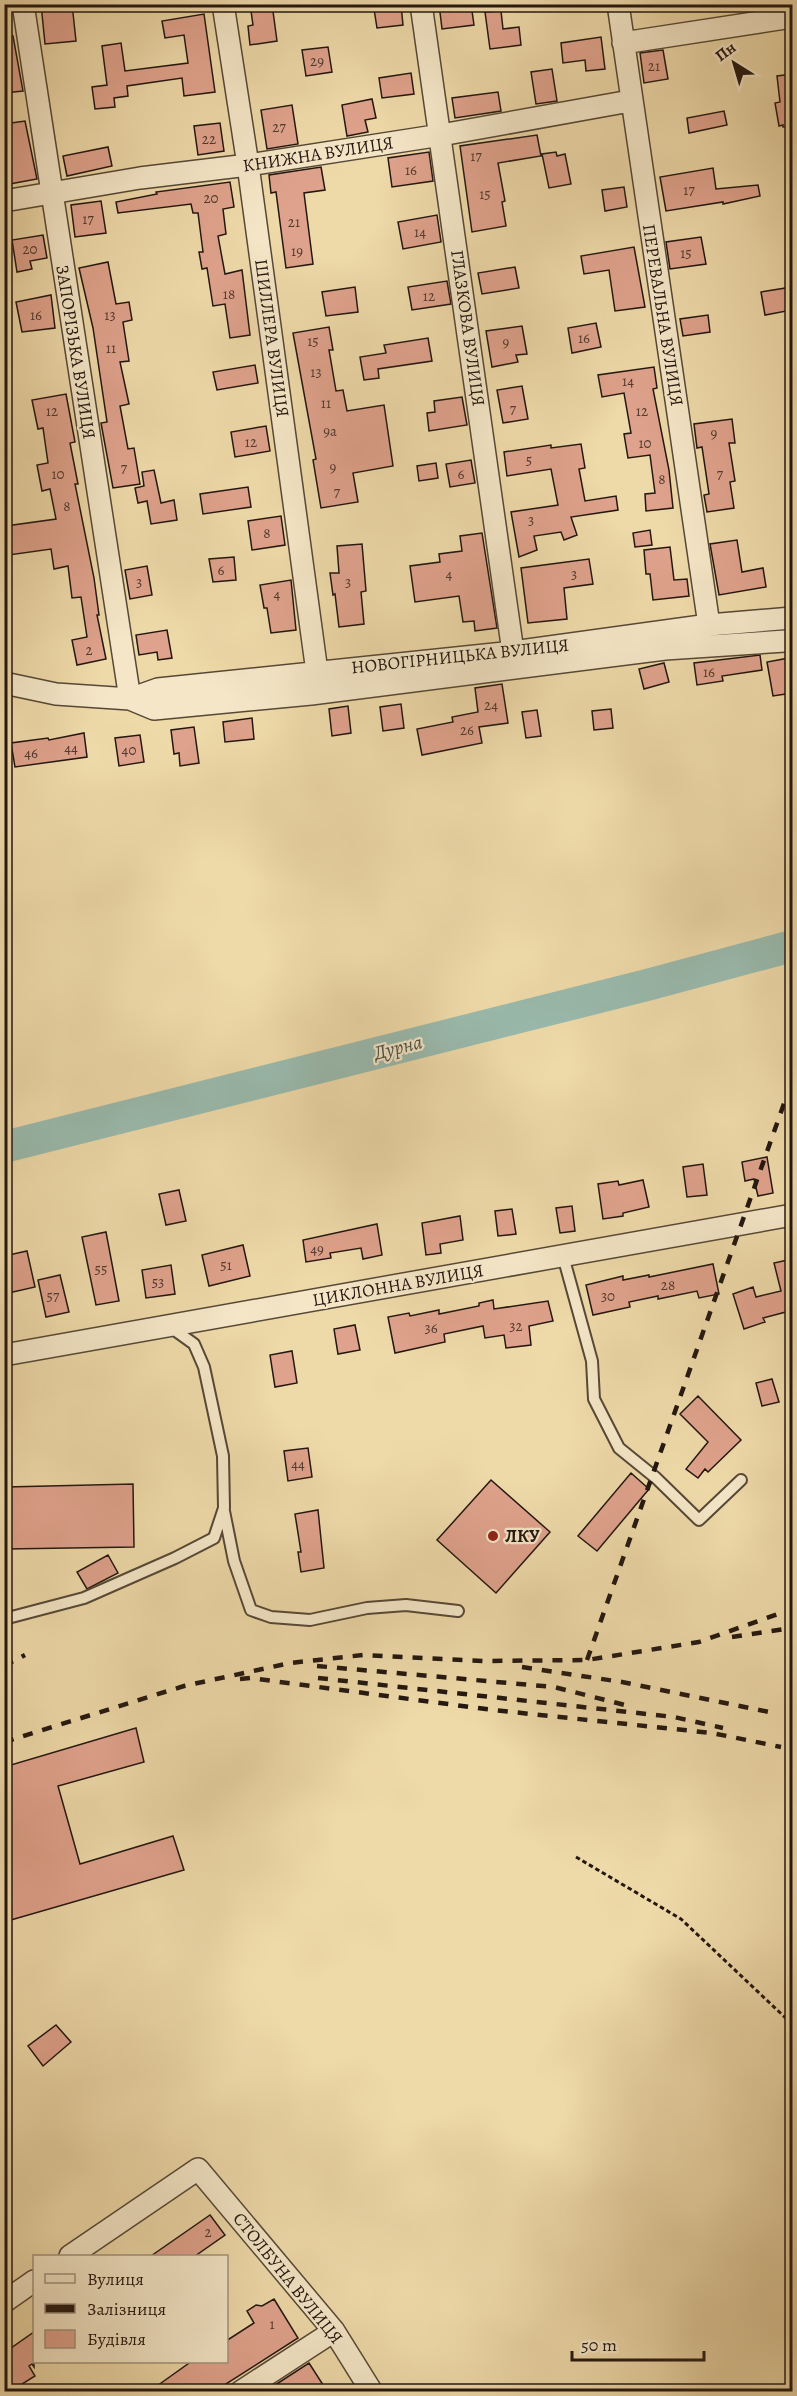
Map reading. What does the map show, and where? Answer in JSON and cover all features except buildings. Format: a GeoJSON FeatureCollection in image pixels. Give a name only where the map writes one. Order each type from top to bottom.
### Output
{"type":"FeatureCollection","features":[{"type":"Feature","properties":{"kind":"street","name":"ЗАПОРІЗЬКА ВУЛИЦЯ"},"geometry":{"type":"LineString","coordinates":[[23,4],[130,699]]}},
{"type":"Feature","properties":{"kind":"street","name":"ШИЛЛЕРА ВУЛИЦЯ"},"geometry":{"type":"LineString","coordinates":[[223,4],[248,165],[317,672]]}},
{"type":"Feature","properties":{"kind":"street","name":"ГЛАЗКОВА ВУЛИЦЯ"},"geometry":{"type":"LineString","coordinates":[[421,4],[513,652]]}},
{"type":"Feature","properties":{"kind":"street","name":"ПЕРЕВАЛЬНА ВУЛИЦЯ"},"geometry":{"type":"LineString","coordinates":[[618,4],[630,101],[709,625]]}},
{"type":"Feature","properties":{"kind":"street"},"geometry":{"type":"LineString","coordinates":[[623,43],[792,16]]}},
{"type":"Feature","properties":{"kind":"street","name":"КНИЖНА ВУЛИЦЯ"},"geometry":{"type":"LineString","coordinates":[[4,201],[140,178],[248,165],[441,135],[630,101]]}},
{"type":"Feature","properties":{"kind":"street","name":"НОВОГІРНИЦЬКА ВУЛИЦЯ"},"geometry":{"type":"LineString","coordinates":[[130,699],[158,689],[513,652],[709,625],[792,618]]}},
{"type":"Feature","properties":{"kind":"street","name":"НОВОГІРНИЦЬКА ВУЛИЦЯ"},"geometry":{"type":"LineString","coordinates":[[4,683],[56,694],[130,699],[154,709],[311,694],[666,649],[792,639]]}},
{"type":"Feature","properties":{"kind":"street","name":"ЦИКЛОННА ВУЛИЦЯ"},"geometry":{"type":"LineString","coordinates":[[4,1355],[792,1215]]}},
{"type":"Feature","properties":{"kind":"street","name":"СТОЛБУНА ВУЛИЦЯ"},"geometry":{"type":"LineString","coordinates":[[71,2255],[198,2169],[334,2331],[372,2391]]}},
{"type":"Feature","properties":{"kind":"street"},"geometry":{"type":"LineString","coordinates":[[4,2302],[33,2282]]}},
{"type":"Feature","properties":{"kind":"street"},"geometry":{"type":"LineString","coordinates":[[240,2391],[334,2331]]}},
{"type":"Feature","properties":{"kind":"lane"},"geometry":{"type":"LineString","coordinates":[[563,1256],[592,1361],[594,1399],[619,1449],[656,1478],[699,1520],[741,1480]]}},
{"type":"Feature","properties":{"kind":"lane"},"geometry":{"type":"LineString","coordinates":[[169,1325],[194,1344],[204,1367],[223,1456],[224,1508],[234,1561],[251,1610],[272,1617],[310,1620],[367,1608],[406,1605],[458,1611]]}},
{"type":"Feature","properties":{"kind":"lane"},"geometry":{"type":"LineString","coordinates":[[4,1619],[84,1598],[175,1558],[214,1538],[224,1508]]}},
{"type":"Feature","properties":{"kind":"path"},"geometry":{"type":"LineString","coordinates":[[576,1857],[681,1919],[792,2024]]}},
{"type":"Feature","properties":{"kind":"waterway","name":"Дурна"},"geometry":{"type":"LineString","coordinates":[[4,1147],[647,985],[792,946]]}},
{"type":"Feature","properties":{"kind":"railway"},"geometry":{"type":"LineString","coordinates":[[587,1660],[792,1081]]}},
{"type":"Feature","properties":{"kind":"railway"},"geometry":{"type":"LineString","coordinates":[[4,1742],[184,1686],[290,1663],[363,1655],[483,1661],[587,1660],[699,1642],[792,1609]]}},
{"type":"Feature","properties":{"kind":"railway"},"geometry":{"type":"LineString","coordinates":[[732,1637],[792,1628]]}},
{"type":"Feature","properties":{"kind":"railway"},"geometry":{"type":"LineString","coordinates":[[4,1666],[25,1655]]}},
{"type":"Feature","properties":{"kind":"railway"},"geometry":{"type":"LineString","coordinates":[[317,1666],[554,1687],[625,1705]]}},
{"type":"Feature","properties":{"kind":"railway"},"geometry":{"type":"LineString","coordinates":[[522,1667],[622,1682],[774,1713]]}},
{"type":"Feature","properties":{"kind":"railway"},"geometry":{"type":"LineString","coordinates":[[240,1679],[250,1678],[493,1710],[712,1733],[781,1747]]}},
{"type":"Feature","properties":{"kind":"railway"},"geometry":{"type":"LineString","coordinates":[[318,1678],[674,1717],[723,1728]]}},
{"type":"Feature","properties":{"kind":"place","name":"ЛКУ"},"geometry":{"type":"Point","coordinates":[493,1536]}}]}
